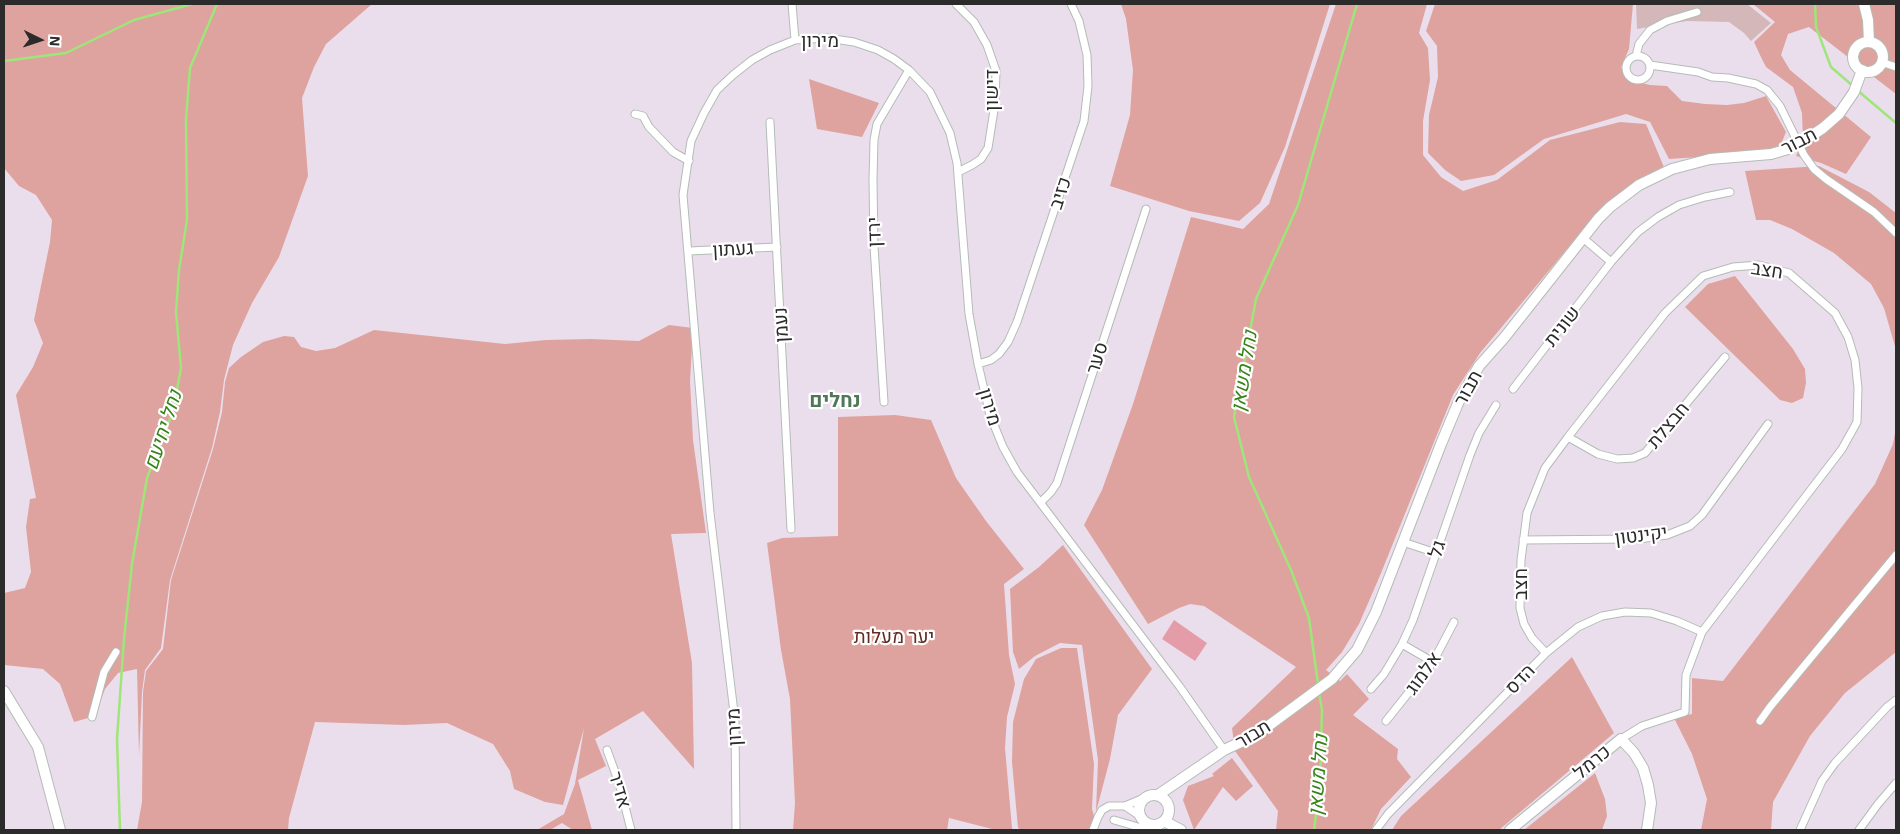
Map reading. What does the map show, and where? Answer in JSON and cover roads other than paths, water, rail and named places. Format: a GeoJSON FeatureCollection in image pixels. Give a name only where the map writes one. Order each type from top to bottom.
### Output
{"type":"FeatureCollection","features":[{"type":"Feature","properties":{"kind":"street"},"geometry":{"type":"LineString","coordinates":[[792,4],[795,40]]}},
{"type":"Feature","properties":{"kind":"street","name":"דישון"},"geometry":{"type":"LineString","coordinates":[[956,4],[974,22],[987,45],[996,71],[995,104],[988,148],[976,162],[958,172]]}},
{"type":"Feature","properties":{"kind":"street","name":"כזיב"},"geometry":{"type":"LineString","coordinates":[[978,364],[990,360],[999,354],[1008,342],[1017,322],[1084,121],[1088,86],[1087,55],[1079,21],[1071,4]]}},
{"type":"Feature","properties":{"kind":"street"},"geometry":{"type":"LineString","coordinates":[[1864,4],[1868,20],[1868,42]]}},
{"type":"Feature","properties":{"kind":"street"},"geometry":{"type":"LineString","coordinates":[[1636,56],[1645,58],[1650,65],[1649,73],[1644,78],[1632,78],[1627,67],[1630,60],[1636,56],[1639,44],[1650,30],[1667,21],[1697,12]]}},
{"type":"Feature","properties":{"kind":"street","name":"מירון"},"geometry":{"type":"LineString","coordinates":[[736,830],[735,721],[710,513],[684,195],[692,141],[704,113],[717,90],[733,74],[752,60],[795,40],[828,38],[854,42],[878,50],[909,70],[930,92],[950,133],[958,172],[969,314],[990,415],[1003,447],[1018,472],[1174,679],[1224,750]]}},
{"type":"Feature","properties":{"kind":"street"},"geometry":{"type":"LineString","coordinates":[[1868,42],[1875,44],[1880,49],[1882,55],[1881,62],[1873,70],[1862,70],[1854,62],[1853,53],[1860,44],[1868,42]]}},
{"type":"Feature","properties":{"kind":"street"},"geometry":{"type":"LineString","coordinates":[[1881,62],[1896,67]]}},
{"type":"Feature","properties":{"kind":"street"},"geometry":{"type":"LineString","coordinates":[[1650,65],[1698,72],[1712,77],[1728,78],[1762,87],[1771,93],[1778,101],[1807,160],[1817,172],[1874,212],[1896,233]]}},
{"type":"Feature","properties":{"kind":"street","name":"ירדן"},"geometry":{"type":"LineString","coordinates":[[884,402],[874,246],[874,140],[877,124],[909,70]]}},
{"type":"Feature","properties":{"kind":"street","name":"תבור"},"geometry":{"type":"LineString","coordinates":[[1158,795],[1224,750],[1256,735],[1332,679],[1357,650],[1376,612],[1459,401],[1479,366],[1510,330],[1582,238],[1610,207],[1631,190],[1655,176],[1691,163],[1730,157],[1766,155],[1782,151],[1799,143],[1823,128],[1839,114],[1854,92],[1862,70]]}},
{"type":"Feature","properties":{"kind":"street"},"geometry":{"type":"LineString","coordinates":[[635,114],[642,116],[649,127],[674,152],[688,161]]}},
{"type":"Feature","properties":{"kind":"street","name":"נעמן"},"geometry":{"type":"LineString","coordinates":[[770,122],[791,529]]}},
{"type":"Feature","properties":{"kind":"street","name":"שונית"},"geometry":{"type":"LineString","coordinates":[[1513,389],[1611,262],[1638,232],[1658,217],[1679,206],[1730,192]]}},
{"type":"Feature","properties":{"kind":"street","name":"סער"},"geometry":{"type":"LineString","coordinates":[[1041,502],[1057,483],[1146,209]]}},
{"type":"Feature","properties":{"kind":"street"},"geometry":{"type":"LineString","coordinates":[[1582,238],[1611,262]]}},
{"type":"Feature","properties":{"kind":"street","name":"געתון"},"geometry":{"type":"LineString","coordinates":[[689,252],[777,247]]}},
{"type":"Feature","properties":{"kind":"street","name":"חצב"},"geometry":{"type":"LineString","coordinates":[[1546,653],[1532,638],[1524,624],[1520,608],[1523,540],[1527,513],[1545,468],[1665,313],[1703,276],[1733,267],[1759,265],[1790,273],[1835,313],[1848,337],[1855,360],[1858,388],[1857,422],[1842,449],[1702,632],[1686,675],[1685,712]]}},
{"type":"Feature","properties":{"kind":"street","name":"חבצלת"},"geometry":{"type":"LineString","coordinates":[[1568,437],[1598,454],[1617,459],[1633,458],[1645,453],[1725,357]]}},
{"type":"Feature","properties":{"kind":"street","name":"גל"},"geometry":{"type":"LineString","coordinates":[[1370,689],[1384,674],[1402,644],[1413,620],[1476,440],[1496,405]]}},
{"type":"Feature","properties":{"kind":"street","name":"יקינטון"},"geometry":{"type":"LineString","coordinates":[[1523,540],[1638,539],[1667,535],[1690,526],[1702,515],[1768,424]]}},
{"type":"Feature","properties":{"kind":"street"},"geometry":{"type":"LineString","coordinates":[[1403,542],[1436,553]]}},
{"type":"Feature","properties":{"kind":"street"},"geometry":{"type":"LineString","coordinates":[[1760,722],[1770,707],[1896,555]]}},
{"type":"Feature","properties":{"kind":"street","name":"הדס"},"geometry":{"type":"LineString","coordinates":[[1376,830],[1388,814],[1546,653],[1578,627],[1602,616],[1625,612],[1651,613],[1677,621],[1702,632]]}},
{"type":"Feature","properties":{"kind":"street","name":"אלמוג"},"geometry":{"type":"LineString","coordinates":[[1386,721],[1433,662],[1454,622]]}},
{"type":"Feature","properties":{"kind":"street"},"geometry":{"type":"LineString","coordinates":[[1402,644],[1433,662]]}},
{"type":"Feature","properties":{"kind":"street"},"geometry":{"type":"LineString","coordinates":[[92,717],[104,672],[116,652]]}},
{"type":"Feature","properties":{"kind":"street"},"geometry":{"type":"LineString","coordinates":[[4,690],[38,747],[60,830]]}},
{"type":"Feature","properties":{"kind":"street"},"geometry":{"type":"LineString","coordinates":[[1800,830],[1822,781],[1835,763],[1887,707],[1896,700]]}},
{"type":"Feature","properties":{"kind":"street","name":"כרמל"},"geometry":{"type":"LineString","coordinates":[[1510,830],[1621,739],[1642,726],[1685,712]]}},
{"type":"Feature","properties":{"kind":"street"},"geometry":{"type":"LineString","coordinates":[[1621,739],[1634,753],[1643,768],[1648,785],[1651,803],[1646,830]]}},
{"type":"Feature","properties":{"kind":"street","name":"אדיר"},"geometry":{"type":"LineString","coordinates":[[607,750],[619,783],[631,830]]}},
{"type":"Feature","properties":{"kind":"street"},"geometry":{"type":"LineString","coordinates":[[1859,830],[1896,783]]}},
{"type":"Feature","properties":{"kind":"street"},"geometry":{"type":"LineString","coordinates":[[1093,830],[1102,810],[1109,806],[1124,806],[1148,796],[1158,795],[1168,804],[1168,813],[1164,821],[1156,825],[1114,820]]}},
{"type":"Feature","properties":{"kind":"street"},"geometry":{"type":"LineString","coordinates":[[1144,798],[1139,807],[1144,825]]}},
{"type":"Feature","properties":{"kind":"street"},"geometry":{"type":"LineString","coordinates":[[1124,806],[1144,825]]}},
{"type":"Feature","properties":{"kind":"street"},"geometry":{"type":"LineString","coordinates":[[1164,821],[1181,830]]}},
{"type":"Feature","properties":{"kind":"waterway"},"geometry":{"type":"LineString","coordinates":[[4,61],[66,53],[134,20],[192,4]]}},
{"type":"Feature","properties":{"kind":"waterway","name":"נחל יחיעם"},"geometry":{"type":"LineString","coordinates":[[120,830],[117,739],[124,639],[132,564],[147,478],[173,411],[181,368],[176,312],[179,270],[187,220],[186,119],[190,68],[217,4]]}},
{"type":"Feature","properties":{"kind":"waterway","name":"נחל משאן"},"geometry":{"type":"LineString","coordinates":[[1318,684],[1309,618],[1291,570],[1249,477],[1234,417],[1256,299],[1298,205],[1357,4]]}},
{"type":"Feature","properties":{"kind":"waterway"},"geometry":{"type":"LineString","coordinates":[[1815,4],[1816,27],[1831,67],[1853,86]]}},
{"type":"Feature","properties":{"kind":"waterway"},"geometry":{"type":"LineString","coordinates":[[1857,90],[1896,123]]}},
{"type":"Feature","properties":{"kind":"waterway","name":"נחל משאן"},"geometry":{"type":"LineString","coordinates":[[1314,830],[1320,784],[1322,710],[1319,692]]}},
{"type":"Feature","properties":{"kind":"district","name":"נחלים"},"geometry":{"type":"Point","coordinates":[835,400]}},
{"type":"Feature","properties":{"kind":"park label","name":"יער מעלות"},"geometry":{"type":"Point","coordinates":[894,637]}}]}
